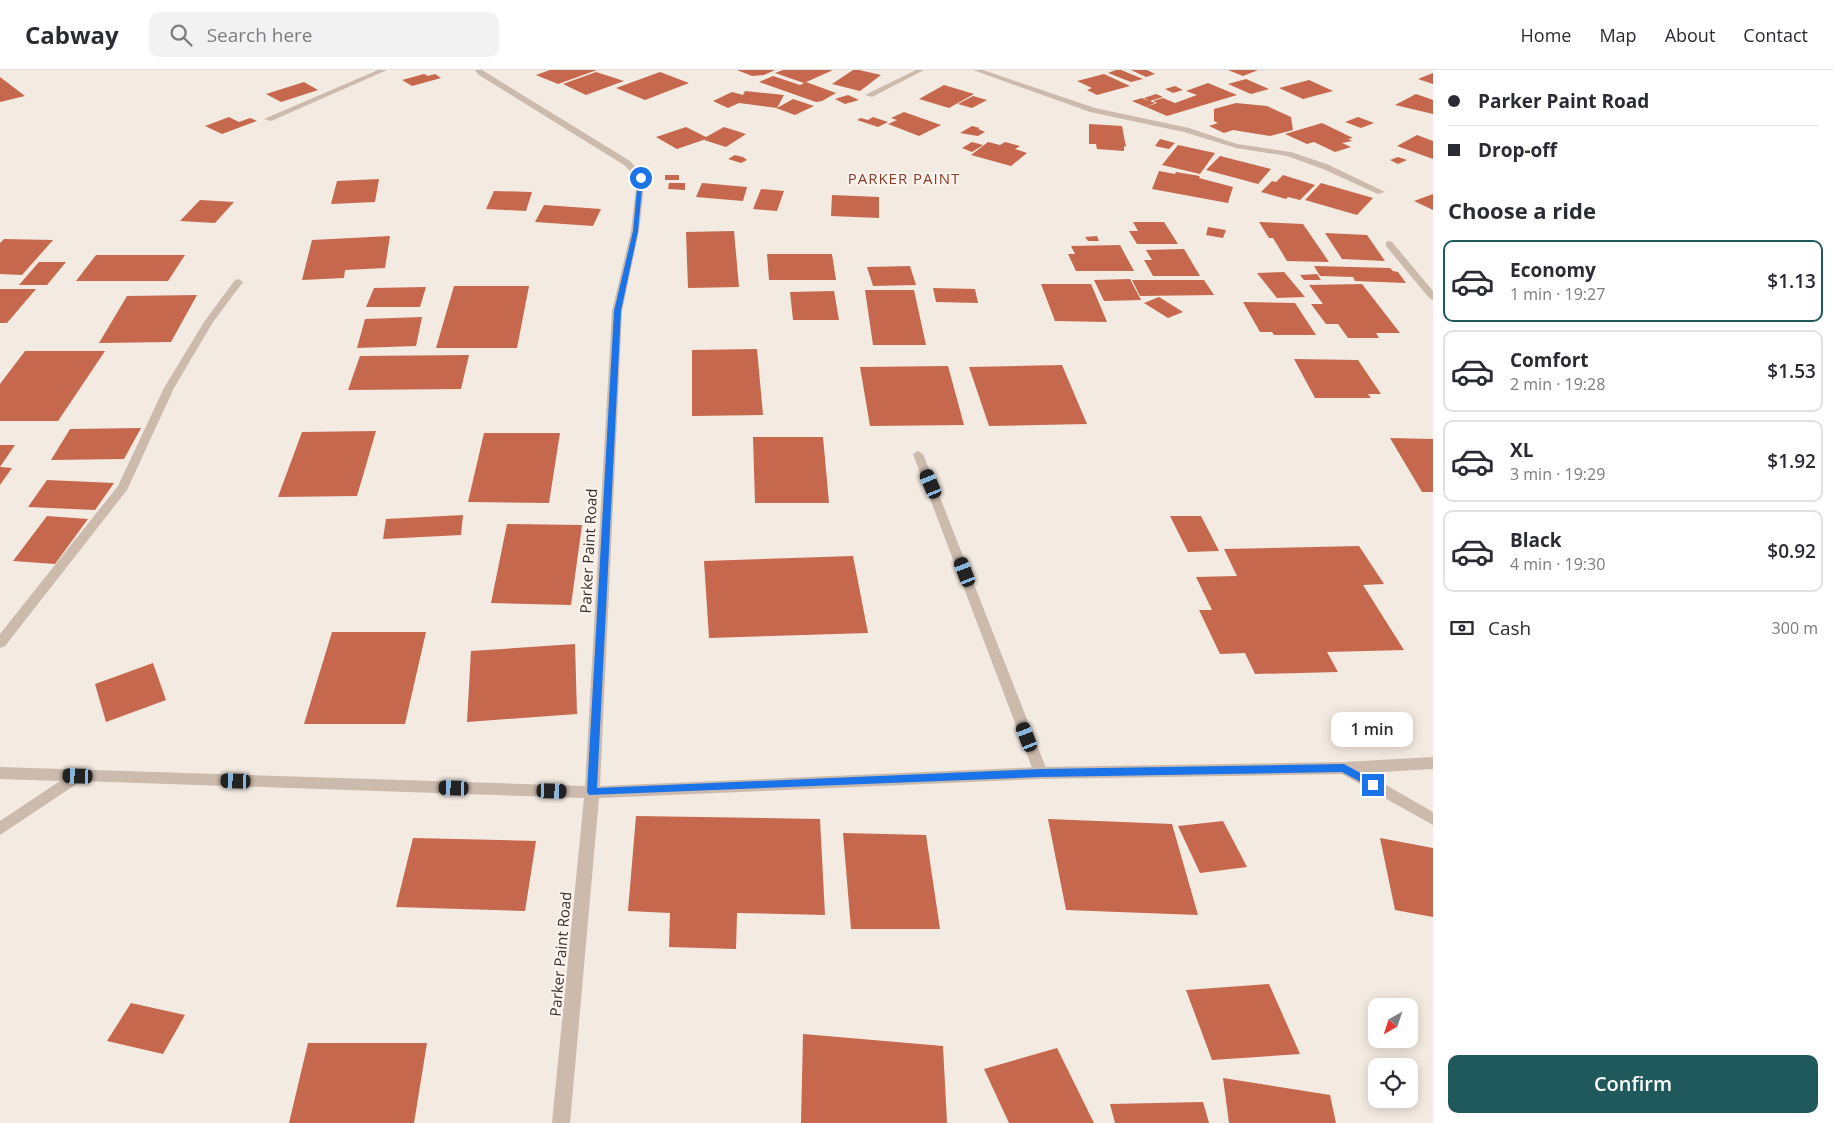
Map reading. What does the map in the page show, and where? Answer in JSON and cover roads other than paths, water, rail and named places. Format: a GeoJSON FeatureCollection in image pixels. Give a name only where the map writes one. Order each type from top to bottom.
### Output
{"type":"FeatureCollection","features":[{"type":"Feature","properties":{"kind":"street"},"geometry":{"type":"LineString","coordinates":[[268,119],[384,70]]}},
{"type":"Feature","properties":{"kind":"street","name":"Parker Paint Road"},"geometry":{"type":"LineString","coordinates":[[478,70],[481,74],[627,163],[641,178],[636,231],[618,311],[592,792],[560,1123]]}},
{"type":"Feature","properties":{"kind":"street"},"geometry":{"type":"LineString","coordinates":[[868,95],[921,70]]}},
{"type":"Feature","properties":{"kind":"street"},"geometry":{"type":"LineString","coordinates":[[976,70],[1092,110],[1186,130],[1236,146],[1288,154],[1326,167],[1381,192]]}},
{"type":"Feature","properties":{"kind":"street"},"geometry":{"type":"LineString","coordinates":[[1389,244],[1433,297]]}},
{"type":"Feature","properties":{"kind":"street"},"geometry":{"type":"LineString","coordinates":[[0,643],[123,487],[169,388],[209,322],[238,282]]}},
{"type":"Feature","properties":{"kind":"street"},"geometry":{"type":"LineString","coordinates":[[918,454],[1041,773]]}},
{"type":"Feature","properties":{"kind":"street"},"geometry":{"type":"LineString","coordinates":[[0,773],[592,792],[1041,773],[1344,768],[1433,763]]}},
{"type":"Feature","properties":{"kind":"street"},"geometry":{"type":"LineString","coordinates":[[1344,768],[1433,819]]}},
{"type":"Feature","properties":{"kind":"street"},"geometry":{"type":"LineString","coordinates":[[0,828],[78,776]]}},
{"type":"Feature","properties":{"kind":"district","name":"PARKER PAINT"},"geometry":{"type":"Point","coordinates":[904,178]}}]}
